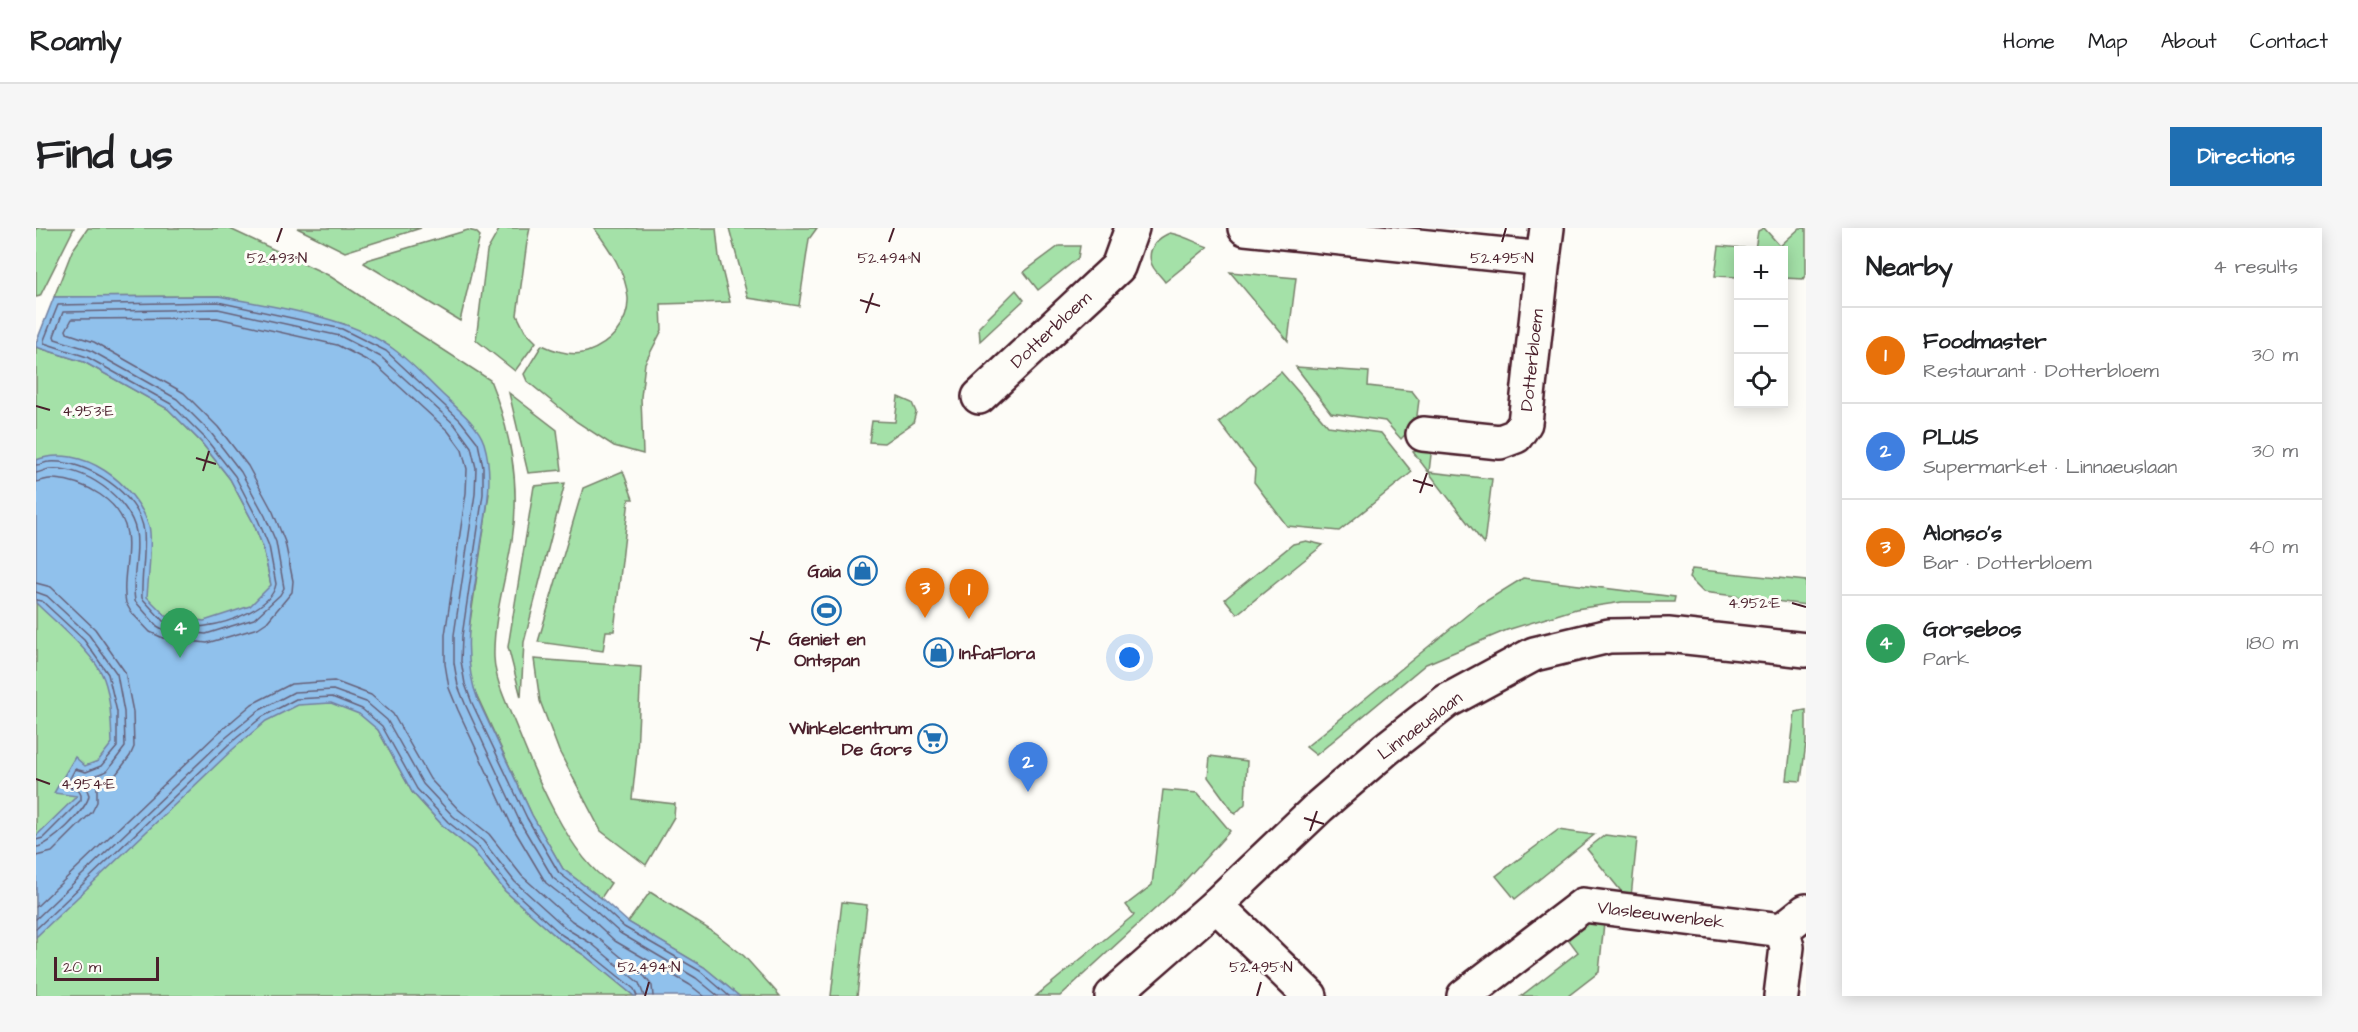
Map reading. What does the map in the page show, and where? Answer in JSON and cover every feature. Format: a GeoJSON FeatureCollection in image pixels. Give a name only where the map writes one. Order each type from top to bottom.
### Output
{"type":"FeatureCollection","features":[{"type":"Feature","properties":{"kind":"street","name":"Dotterbloem"},"geometry":{"type":"LineString","coordinates":[[979,397],[1118,267],[1132,228]]}},
{"type":"Feature","properties":{"kind":"street","name":"Dotterbloem"},"geometry":{"type":"LineString","coordinates":[[1245,228],[1545,243],[1525,423],[1516,436],[1500,442],[1424,434]]}},
{"type":"Feature","properties":{"kind":"street","name":"Linnaeuslaan"},"geometry":{"type":"LineString","coordinates":[[1112,996],[1216,905],[1320,807],[1421,722],[1448,701],[1534,654],[1608,636],[1668,635],[1806,650]]}},
{"type":"Feature","properties":{"kind":"street"},"geometry":{"type":"LineString","coordinates":[[1216,905],[1310,996]]}},
{"type":"Feature","properties":{"kind":"street","name":"Vlasleeuwenbek"},"geometry":{"type":"LineString","coordinates":[[1464,996],[1582,905],[1794,921],[1787,947],[1781,996]]}},
{"type":"Feature","properties":{"kind":"green space"},"geometry":{"type":"Polygon","coordinates":[[[36,228],[74,228],[40,296],[36,297],[36,228]]]}},
{"type":"Feature","properties":{"kind":"green space"},"geometry":{"type":"Polygon","coordinates":[[[88,228],[228,228],[328,275],[490,380],[504,419],[515,478],[512,540],[494,642],[497,675],[505,701],[554,812],[581,854],[611,883],[601,898],[563,869],[532,815],[471,683],[467,660],[468,636],[489,494],[411,365],[389,346],[344,324],[219,296],[54,297],[72,251],[88,228]]]}},
{"type":"Feature","properties":{"kind":"green space"},"geometry":{"type":"Polygon","coordinates":[[[297,228],[421,228],[345,252],[297,228]]]}},
{"type":"Feature","properties":{"kind":"green space"},"geometry":{"type":"Polygon","coordinates":[[[500,228],[530,228],[517,315],[525,331],[536,342],[515,371],[476,340],[487,251],[500,228]]]}},
{"type":"Feature","properties":{"kind":"green space"},"geometry":{"type":"Polygon","coordinates":[[[594,228],[716,228],[719,257],[730,302],[661,304],[662,330],[645,363],[641,397],[643,454],[614,446],[577,422],[527,381],[524,374],[542,345],[570,354],[587,352],[603,344],[622,324],[627,307],[627,288],[611,252],[594,228]]]}},
{"type":"Feature","properties":{"kind":"green space"},"geometry":{"type":"Polygon","coordinates":[[[729,228],[817,228],[809,239],[799,306],[748,298],[729,228]]]}},
{"type":"Feature","properties":{"kind":"green space"},"geometry":{"type":"Polygon","coordinates":[[[1764,228],[1780,246],[1756,246],[1758,231],[1764,228]]]}},
{"type":"Feature","properties":{"kind":"green space"},"geometry":{"type":"Polygon","coordinates":[[[1800,228],[1806,228],[1806,274],[1803,279],[1788,278],[1788,246],[1780,246],[1800,228]]]}},
{"type":"Feature","properties":{"kind":"green space"},"geometry":{"type":"Polygon","coordinates":[[[468,230],[480,236],[460,321],[364,263],[367,260],[468,230]]]}},
{"type":"Feature","properties":{"kind":"green space"},"geometry":{"type":"Polygon","coordinates":[[[1170,233],[1208,247],[1165,282],[1153,267],[1150,257],[1155,244],[1170,233]]]}},
{"type":"Feature","properties":{"kind":"green space"},"geometry":{"type":"Polygon","coordinates":[[[1059,246],[1080,246],[1078,258],[1038,290],[1024,272],[1059,246]]]}},
{"type":"Feature","properties":{"kind":"green space"},"geometry":{"type":"Polygon","coordinates":[[[1719,246],[1734,247],[1734,277],[1715,276],[1719,246]]]}},
{"type":"Feature","properties":{"kind":"green space"},"geometry":{"type":"Polygon","coordinates":[[[1230,272],[1296,278],[1288,341],[1230,272]]]}},
{"type":"Feature","properties":{"kind":"green space"},"geometry":{"type":"Polygon","coordinates":[[[1016,290],[1024,300],[980,341],[979,327],[1016,290]]]}},
{"type":"Feature","properties":{"kind":"green space"},"geometry":{"type":"Polygon","coordinates":[[[36,347],[84,362],[168,409],[201,442],[230,479],[253,522],[263,547],[271,585],[378,730],[412,792],[444,827],[473,850],[505,891],[559,939],[584,955],[634,996],[36,996],[36,347]]]}},
{"type":"Feature","properties":{"kind":"green space"},"geometry":{"type":"Polygon","coordinates":[[[1296,367],[1369,372],[1368,386],[1412,391],[1419,400],[1416,423],[1401,439],[1385,421],[1331,413],[1296,367]]]}},
{"type":"Feature","properties":{"kind":"green space"},"geometry":{"type":"Polygon","coordinates":[[[1281,372],[1328,426],[1381,433],[1412,472],[1339,531],[1287,526],[1254,482],[1255,469],[1219,422],[1281,372]]]}},
{"type":"Feature","properties":{"kind":"green space"},"geometry":{"type":"Polygon","coordinates":[[[509,393],[557,430],[562,470],[528,473],[509,393]]]}},
{"type":"Feature","properties":{"kind":"green space"},"geometry":{"type":"Polygon","coordinates":[[[898,397],[912,403],[916,412],[913,423],[884,443],[869,442],[872,421],[895,422],[898,397]]]}},
{"type":"Feature","properties":{"kind":"green space"},"geometry":{"type":"Polygon","coordinates":[[[1432,446],[1429,472],[1492,479],[1484,544],[1413,452],[1432,446]]]}},
{"type":"Feature","properties":{"kind":"green space"},"geometry":{"type":"Polygon","coordinates":[[[623,471],[633,499],[629,499],[614,631],[606,631],[603,651],[538,642],[583,488],[623,471]]]}},
{"type":"Feature","properties":{"kind":"green space"},"geometry":{"type":"Polygon","coordinates":[[[565,483],[524,642],[521,697],[508,647],[534,486],[565,483]]]}},
{"type":"Feature","properties":{"kind":"green space"},"geometry":{"type":"Polygon","coordinates":[[[1306,541],[1323,545],[1237,614],[1225,599],[1293,544],[1306,541]]]}},
{"type":"Feature","properties":{"kind":"green space"},"geometry":{"type":"Polygon","coordinates":[[[1692,569],[1806,581],[1806,605],[1703,592],[1689,578],[1692,569]]]}},
{"type":"Feature","properties":{"kind":"green space"},"geometry":{"type":"Polygon","coordinates":[[[1523,578],[1675,597],[1674,602],[1622,602],[1576,609],[1507,630],[1426,664],[1316,755],[1306,747],[1478,606],[1523,578]]]}},
{"type":"Feature","properties":{"kind":"green space"},"geometry":{"type":"Polygon","coordinates":[[[534,659],[641,667],[637,753],[632,799],[675,804],[674,817],[646,865],[601,831],[559,751],[540,701],[534,659]]]}},
{"type":"Feature","properties":{"kind":"green space"},"geometry":{"type":"Polygon","coordinates":[[[1806,710],[1806,743],[1801,781],[1787,780],[1795,712],[1806,710]]]}},
{"type":"Feature","properties":{"kind":"green space"},"geometry":{"type":"Polygon","coordinates":[[[1210,756],[1247,761],[1245,804],[1235,814],[1208,777],[1210,756]]]}},
{"type":"Feature","properties":{"kind":"green space"},"geometry":{"type":"Polygon","coordinates":[[[1163,790],[1198,793],[1230,831],[1180,886],[1060,996],[1036,996],[1134,915],[1126,905],[1152,885],[1163,790]]]}},
{"type":"Feature","properties":{"kind":"green space"},"geometry":{"type":"Polygon","coordinates":[[[1558,830],[1594,835],[1515,899],[1496,876],[1558,830]]]}},
{"type":"Feature","properties":{"kind":"green space"},"geometry":{"type":"Polygon","coordinates":[[[1605,835],[1637,839],[1631,897],[1625,896],[1587,849],[1605,835]]]}},
{"type":"Feature","properties":{"kind":"green space"},"geometry":{"type":"Polygon","coordinates":[[[650,892],[715,933],[744,956],[780,996],[739,996],[704,967],[628,922],[650,892]]]}},
{"type":"Feature","properties":{"kind":"green space"},"geometry":{"type":"Polygon","coordinates":[[[842,902],[867,905],[857,996],[831,996],[842,902]]]}},
{"type":"Feature","properties":{"kind":"green space"},"geometry":{"type":"Polygon","coordinates":[[[1578,921],[1604,923],[1599,972],[1568,996],[1521,996],[1578,952],[1563,932],[1578,921]]]}},
{"type":"Feature","properties":{"kind":"water"},"geometry":{"type":"Polygon","coordinates":[[[219,296],[329,319],[371,335],[410,363],[472,423],[484,443],[489,470],[486,511],[471,608],[468,645],[472,682],[478,700],[532,815],[563,869],[628,922],[704,967],[739,996],[634,996],[584,955],[559,939],[505,891],[473,850],[444,827],[412,792],[378,730],[359,714],[331,703],[298,705],[266,721],[232,750],[36,937],[36,836],[77,796],[54,793],[75,757],[85,766],[98,761],[112,743],[108,694],[99,669],[84,649],[36,603],[36,460],[53,456],[71,457],[88,462],[104,470],[132,495],[142,510],[150,532],[147,597],[166,616],[204,621],[250,606],[271,585],[263,547],[253,522],[230,479],[201,442],[168,409],[84,362],[36,347],[36,343],[54,297],[219,296]]]}},
{"type":"Feature","properties":{"kind":"place","name":"Gaia"},"geometry":{"type":"Point","coordinates":[862,571]}},
{"type":"Feature","properties":{"kind":"place","name":"Geniet en Ontspan"},"geometry":{"type":"Point","coordinates":[827,610]}},
{"type":"Feature","properties":{"kind":"place","name":"Alonso's"},"geometry":{"type":"Point","coordinates":[925,618]}},
{"type":"Feature","properties":{"kind":"place","name":"Foodmaster"},"geometry":{"type":"Point","coordinates":[969,619]}},
{"type":"Feature","properties":{"kind":"place","name":"InfaFlora"},"geometry":{"type":"Point","coordinates":[938,653]}},
{"type":"Feature","properties":{"kind":"place","name":"Gorsebos"},"geometry":{"type":"Point","coordinates":[180,658]}},
{"type":"Feature","properties":{"kind":"place","name":"Winkelcentrum De Gors"},"geometry":{"type":"Point","coordinates":[933,738]}},
{"type":"Feature","properties":{"kind":"place","name":"PLUS"},"geometry":{"type":"Point","coordinates":[1028,792]}}]}
